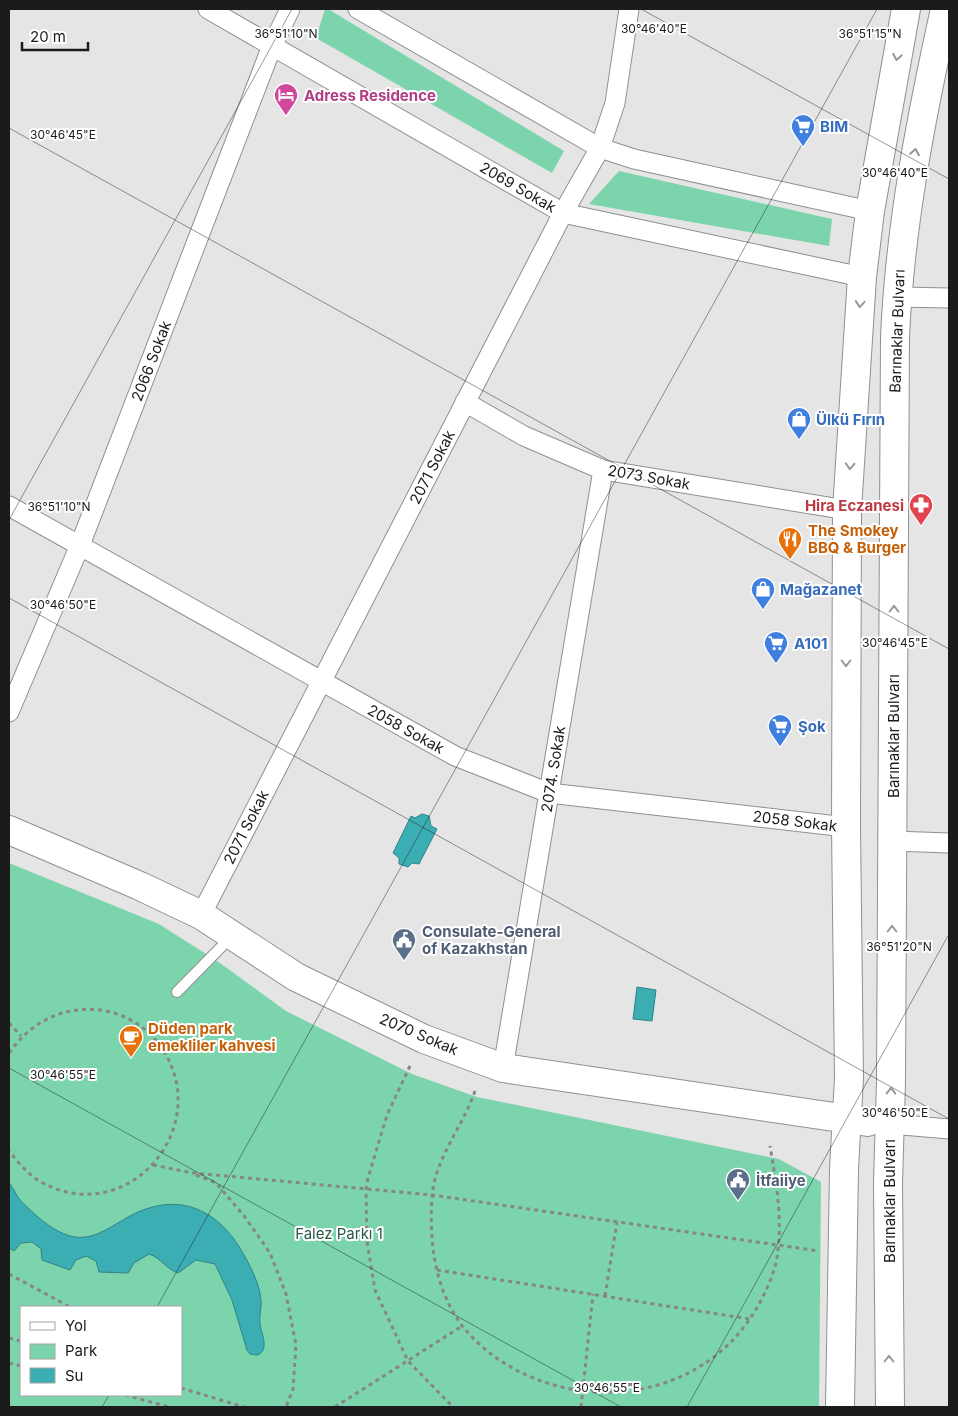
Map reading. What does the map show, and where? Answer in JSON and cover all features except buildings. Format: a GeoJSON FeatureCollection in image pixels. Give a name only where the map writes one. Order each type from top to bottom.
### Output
{"type":"FeatureCollection","features":[{"type":"Feature","properties":{"kind":"main road","name":"Barınaklar Bulvarı"},"geometry":{"type":"LineString","coordinates":[[890,1407],[888,1183],[868,1122],[849,1078],[846,827],[847,510],[862,277],[870,211],[906,9]]}},
{"type":"Feature","properties":{"kind":"main road","name":"Barınaklar Bulvarı"},"geometry":{"type":"LineString","coordinates":[[840,1407],[844,1255],[868,1122],[893,841],[895,337],[897,297],[905,217],[919,131],[945,9]]}},
{"type":"Feature","properties":{"kind":"main road","name":"2070 Sokak"},"geometry":{"type":"LineString","coordinates":[[9,830],[140,886],[201,915],[233,934],[296,977],[424,1039],[503,1068],[868,1122]]}},
{"type":"Feature","properties":{"kind":"street","name":"2069 Sokak"},"geometry":{"type":"LineString","coordinates":[[208,9],[563,213],[862,277]]}},
{"type":"Feature","properties":{"kind":"street","name":"2066 Sokak"},"geometry":{"type":"LineString","coordinates":[[9,712],[80,545],[272,46],[290,9]]}},
{"type":"Feature","properties":{"kind":"street"},"geometry":{"type":"LineString","coordinates":[[358,9],[600,148],[634,159],[870,211]]}},
{"type":"Feature","properties":{"kind":"street","name":"2071 Sokak"},"geometry":{"type":"LineString","coordinates":[[201,915],[563,213],[600,148],[615,103],[629,9]]}},
{"type":"Feature","properties":{"kind":"street"},"geometry":{"type":"LineString","coordinates":[[897,297],[949,298]]}},
{"type":"Feature","properties":{"kind":"street","name":"2073 Sokak"},"geometry":{"type":"LineString","coordinates":[[465,402],[524,436],[602,470],[847,510]]}},
{"type":"Feature","properties":{"kind":"street","name":"2074. Sokak"},"geometry":{"type":"LineString","coordinates":[[503,1068],[602,470]]}},
{"type":"Feature","properties":{"kind":"street","name":"2058 Sokak"},"geometry":{"type":"LineString","coordinates":[[9,506],[455,756],[549,793],[846,827]]}},
{"type":"Feature","properties":{"kind":"street"},"geometry":{"type":"LineString","coordinates":[[893,841],[949,843]]}},
{"type":"Feature","properties":{"kind":"street"},"geometry":{"type":"LineString","coordinates":[[868,1122],[949,1129]]}},
{"type":"Feature","properties":{"kind":"lane"},"geometry":{"type":"LineString","coordinates":[[177,992],[233,934]]}},
{"type":"Feature","properties":{"kind":"path"},"geometry":{"type":"LineString","coordinates":[[9,1052],[21,1036],[40,1022],[62,1012],[86,1009],[110,1011],[132,1020],[152,1035],[166,1054],[176,1076],[179,1100],[173,1133],[153,1165],[134,1181],[112,1190],[88,1194],[64,1191],[41,1182],[22,1167],[9,1151]]}},
{"type":"Feature","properties":{"kind":"path"},"geometry":{"type":"LineString","coordinates":[[9,1022],[21,1036]]}},
{"type":"Feature","properties":{"kind":"path"},"geometry":{"type":"LineString","coordinates":[[410,1066],[387,1115],[366,1189],[367,1242],[375,1290],[408,1361],[453,1407]]}},
{"type":"Feature","properties":{"kind":"path"},"geometry":{"type":"LineString","coordinates":[[475,1091],[468,1111],[445,1151],[432,1195],[430,1241],[441,1286],[462,1326],[494,1360],[533,1384]]}},
{"type":"Feature","properties":{"kind":"path"},"geometry":{"type":"LineString","coordinates":[[640,1394],[667,1387],[708,1366],[741,1334],[765,1295],[778,1246],[780,1205],[770,1146]]}},
{"type":"Feature","properties":{"kind":"path"},"geometry":{"type":"LineString","coordinates":[[153,1165],[193,1173],[432,1195],[844,1255]]}},
{"type":"Feature","properties":{"kind":"path"},"geometry":{"type":"LineString","coordinates":[[193,1173],[216,1183],[245,1217],[270,1253],[286,1294],[296,1344],[293,1389],[286,1407]]}},
{"type":"Feature","properties":{"kind":"path"},"geometry":{"type":"LineString","coordinates":[[605,1296],[617,1222]]}},
{"type":"Feature","properties":{"kind":"path"},"geometry":{"type":"LineString","coordinates":[[437,1270],[750,1319]]}},
{"type":"Feature","properties":{"kind":"path"},"geometry":{"type":"LineString","coordinates":[[9,1274],[68,1306]]}},
{"type":"Feature","properties":{"kind":"path"},"geometry":{"type":"LineString","coordinates":[[581,1407],[593,1294]]}},
{"type":"Feature","properties":{"kind":"path"},"geometry":{"type":"LineString","coordinates":[[336,1407],[462,1326]]}},
{"type":"Feature","properties":{"kind":"path"},"geometry":{"type":"LineString","coordinates":[[182,1388],[244,1407]]}},
{"type":"Feature","properties":{"kind":"path"},"geometry":{"type":"LineString","coordinates":[[128,1396],[169,1407]]}},
{"type":"Feature","properties":{"kind":"path"},"geometry":{"type":"LineString","coordinates":[[577,1397],[592,1397]]}},
{"type":"Feature","properties":{"kind":"green space"},"geometry":{"type":"Polygon","coordinates":[[[325,9],[328,9],[564,151],[552,173],[316,38],[325,9]]]}},
{"type":"Feature","properties":{"kind":"green space"},"geometry":{"type":"Polygon","coordinates":[[[619,171],[832,219],[829,246],[589,204],[619,171]]]}},
{"type":"Feature","properties":{"kind":"green space","name":"Falez Parkı 1"},"geometry":{"type":"Polygon","coordinates":[[[9,863],[159,924],[220,963],[286,1011],[412,1074],[477,1097],[779,1159],[821,1182],[819,1407],[9,1407],[9,863]]]}},
{"type":"Feature","properties":{"kind":"water"},"geometry":{"type":"Polygon","coordinates":[[[422,814],[429,816],[431,826],[437,829],[419,864],[412,863],[408,867],[399,864],[399,858],[393,853],[411,816],[415,818],[422,814]]]}},
{"type":"Feature","properties":{"kind":"water"},"geometry":{"type":"Polygon","coordinates":[[[637,987],[656,990],[652,1021],[633,1019],[637,987]]]}},
{"type":"Feature","properties":{"kind":"water"},"geometry":{"type":"Polygon","coordinates":[[[9,1183],[19,1199],[39,1218],[60,1232],[75,1237],[97,1234],[130,1216],[161,1205],[190,1207],[204,1212],[228,1231],[250,1266],[257,1282],[261,1298],[260,1322],[264,1341],[263,1351],[258,1355],[250,1354],[247,1350],[232,1300],[215,1264],[196,1260],[178,1273],[149,1254],[134,1263],[128,1273],[99,1272],[96,1261],[86,1256],[76,1260],[70,1270],[42,1260],[41,1249],[32,1242],[21,1243],[14,1251],[9,1248],[9,1183]]]}},
{"type":"Feature","properties":{"kind":"place","name":"Adress Residence"},"geometry":{"type":"Point","coordinates":[286,116]}},
{"type":"Feature","properties":{"kind":"place","name":"BIM"},"geometry":{"type":"Point","coordinates":[803,147]}},
{"type":"Feature","properties":{"kind":"place","name":"Ülkü Fırın"},"geometry":{"type":"Point","coordinates":[799,440]}},
{"type":"Feature","properties":{"kind":"place","name":"Hira Eczanesi"},"geometry":{"type":"Point","coordinates":[921,526]}},
{"type":"Feature","properties":{"kind":"place","name":"The Smokey BBQ & Burger"},"geometry":{"type":"Point","coordinates":[790,560]}},
{"type":"Feature","properties":{"kind":"place","name":"Mağazanet"},"geometry":{"type":"Point","coordinates":[763,610]}},
{"type":"Feature","properties":{"kind":"place","name":"A101"},"geometry":{"type":"Point","coordinates":[776,664]}},
{"type":"Feature","properties":{"kind":"place","name":"Şok"},"geometry":{"type":"Point","coordinates":[780,747]}},
{"type":"Feature","properties":{"kind":"place","name":"Consulate-General of Kazakhstan"},"geometry":{"type":"Point","coordinates":[404,961]}},
{"type":"Feature","properties":{"kind":"place","name":"Düden park emekliler kahvesi"},"geometry":{"type":"Point","coordinates":[131,1058]}},
{"type":"Feature","properties":{"kind":"place","name":"İtfaiiye"},"geometry":{"type":"Point","coordinates":[738,1201]}}]}
